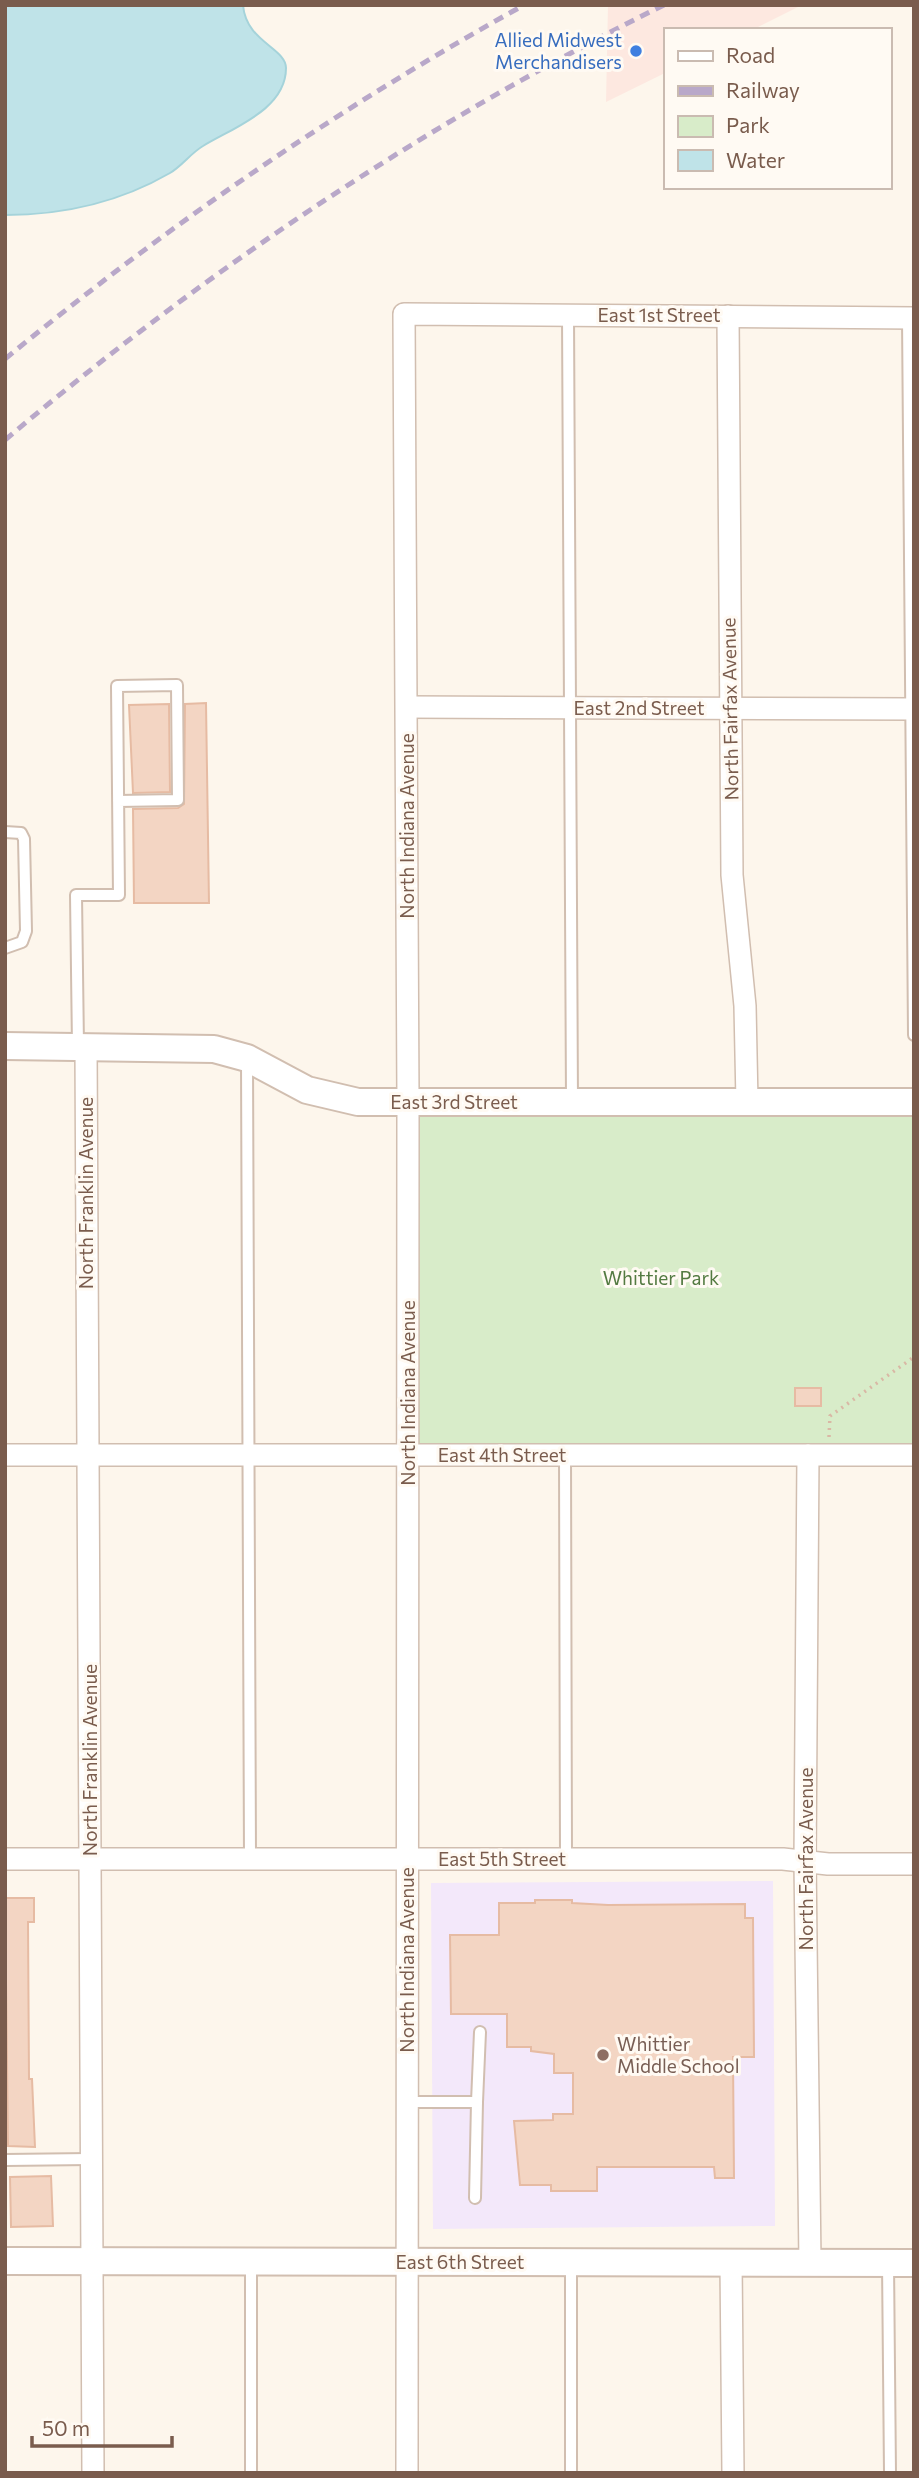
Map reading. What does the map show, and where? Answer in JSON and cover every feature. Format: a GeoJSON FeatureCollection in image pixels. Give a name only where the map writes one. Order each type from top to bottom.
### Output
{"type":"FeatureCollection","features":[{"type":"Feature","properties":{"kind":"street","name":"East 1st Street"},"geometry":{"type":"LineString","coordinates":[[404,314],[911,318]]}},
{"type":"Feature","properties":{"kind":"street","name":"North Indiana Avenue"},"geometry":{"type":"LineString","coordinates":[[404,314],[408,1102],[407,2473]]}},
{"type":"Feature","properties":{"kind":"street","name":"North Fairfax Avenue"},"geometry":{"type":"LineString","coordinates":[[728,316],[732,875],[745,1006],[747,1102]]}},
{"type":"Feature","properties":{"kind":"street","name":"East 2nd Street"},"geometry":{"type":"LineString","coordinates":[[407,707],[912,709]]}},
{"type":"Feature","properties":{"kind":"street","name":"East 3rd Street"},"geometry":{"type":"LineString","coordinates":[[5,1046],[202,1048],[247,1058],[300,1087],[321,1095],[358,1102],[914,1102]]}},
{"type":"Feature","properties":{"kind":"street","name":"North Franklin Avenue"},"geometry":{"type":"LineString","coordinates":[[82,1046],[88,1455],[93,2473]]}},
{"type":"Feature","properties":{"kind":"street","name":"East 4th Street"},"geometry":{"type":"LineString","coordinates":[[5,1455],[914,1455]]}},
{"type":"Feature","properties":{"kind":"street","name":"North Fairfax Avenue"},"geometry":{"type":"LineString","coordinates":[[810,2262],[804,1861],[819,1455]]}},
{"type":"Feature","properties":{"kind":"street","name":"East 5th Street"},"geometry":{"type":"LineString","coordinates":[[5,1859],[566,1859],[914,1864]]}},
{"type":"Feature","properties":{"kind":"street","name":"East 6th Street"},"geometry":{"type":"LineString","coordinates":[[5,2261],[901,2263]]}},
{"type":"Feature","properties":{"kind":"street"},"geometry":{"type":"LineString","coordinates":[[731,2262],[733,2473]]}},
{"type":"Feature","properties":{"kind":"lane"},"geometry":{"type":"LineString","coordinates":[[568,315],[572,1102]]}},
{"type":"Feature","properties":{"kind":"lane"},"geometry":{"type":"LineString","coordinates":[[911,318],[914,1035]]}},
{"type":"Feature","properties":{"kind":"lane"},"geometry":{"type":"LineString","coordinates":[[82,1046],[76,895],[119,895],[118,801],[117,686],[177,685],[178,800],[118,801]]}},
{"type":"Feature","properties":{"kind":"lane"},"geometry":{"type":"LineString","coordinates":[[5,832],[21,833],[24,838],[26,931],[22,942],[5,948]]}},
{"type":"Feature","properties":{"kind":"lane"},"geometry":{"type":"LineString","coordinates":[[247,1058],[250,1859]]}},
{"type":"Feature","properties":{"kind":"lane"},"geometry":{"type":"LineString","coordinates":[[565,1455],[566,1859]]}},
{"type":"Feature","properties":{"kind":"lane"},"geometry":{"type":"LineString","coordinates":[[475,2199],[480,2032]]}},
{"type":"Feature","properties":{"kind":"lane"},"geometry":{"type":"LineString","coordinates":[[407,2102],[477,2102]]}},
{"type":"Feature","properties":{"kind":"lane"},"geometry":{"type":"LineString","coordinates":[[5,2160],[90,2159]]}},
{"type":"Feature","properties":{"kind":"lane"},"geometry":{"type":"LineString","coordinates":[[251,2261],[251,2473]]}},
{"type":"Feature","properties":{"kind":"lane"},"geometry":{"type":"LineString","coordinates":[[571,2262],[571,2473]]}},
{"type":"Feature","properties":{"kind":"lane"},"geometry":{"type":"LineString","coordinates":[[890,2473],[901,2263]]}},
{"type":"Feature","properties":{"kind":"path"},"geometry":{"type":"LineString","coordinates":[[819,1455],[830,1416],[914,1357]]}},
{"type":"Feature","properties":{"kind":"shaded area","name":"Allied Midwest Merchandisers"},"geometry":{"type":"Polygon","coordinates":[[[608,5],[802,5],[756,28],[664,28],[664,73],[606,102],[608,5]]]}},
{"type":"Feature","properties":{"kind":"shaded area","name":"Whittier Middle School"},"geometry":{"type":"Polygon","coordinates":[[[773,1881],[775,2226],[433,2229],[431,1883],[773,1881]]]}},
{"type":"Feature","properties":{"kind":"green space","name":"Whittier Park"},"geometry":{"type":"Polygon","coordinates":[[[914,1101],[914,1455],[408,1455],[408,1102],[914,1101]]]}},
{"type":"Feature","properties":{"kind":"water"},"geometry":{"type":"Polygon","coordinates":[[[5,5],[243,5],[251,28],[284,61],[284,83],[277,95],[255,116],[203,146],[174,170],[151,183],[90,205],[48,213],[5,215],[5,5]]]}},
{"type":"Feature","properties":{"kind":"building"},"geometry":{"type":"Polygon","coordinates":[[[206,703],[209,903],[134,903],[133,809],[178,808],[184,804],[185,704],[206,703]]]}},
{"type":"Feature","properties":{"kind":"building"},"geometry":{"type":"Polygon","coordinates":[[[169,704],[170,792],[133,793],[129,705],[169,704]]]}},
{"type":"Feature","properties":{"kind":"building"},"geometry":{"type":"Polygon","coordinates":[[[795,1388],[821,1388],[821,1406],[795,1406],[795,1388]]]}},
{"type":"Feature","properties":{"kind":"building"},"geometry":{"type":"Polygon","coordinates":[[[5,1898],[34,1898],[34,1922],[28,1922],[29,2079],[32,2079],[35,2147],[8,2146],[5,1898]]]}},
{"type":"Feature","properties":{"kind":"building"},"geometry":{"type":"Polygon","coordinates":[[[535,1900],[572,1900],[572,1903],[608,1905],[745,1904],[745,1918],[753,1918],[754,2057],[733,2057],[734,2178],[715,2178],[714,2167],[597,2167],[597,2191],[551,2191],[551,2185],[520,2185],[514,2121],[553,2120],[553,2114],[573,2114],[573,2073],[554,2073],[554,2054],[531,2051],[531,2047],[507,2047],[507,2014],[451,2014],[450,1935],[499,1935],[499,1903],[535,1903],[535,1900]]]}},
{"type":"Feature","properties":{"kind":"building"},"geometry":{"type":"Polygon","coordinates":[[[51,2176],[53,2226],[11,2227],[10,2177],[51,2176]]]}},
{"type":"Feature","properties":{"kind":"railway"},"geometry":{"type":"LineString","coordinates":[[5,359],[129,262],[257,170],[388,85],[524,5]]}},
{"type":"Feature","properties":{"kind":"railway"},"geometry":{"type":"LineString","coordinates":[[5,440],[81,377],[160,317],[322,202],[490,98],[664,5]]}},
{"type":"Feature","properties":{"kind":"place","name":"Allied Midwest Merchandisers"},"geometry":{"type":"Point","coordinates":[636,51]}},
{"type":"Feature","properties":{"kind":"place","name":"Whittier Middle School"},"geometry":{"type":"Point","coordinates":[603,2055]}}]}
